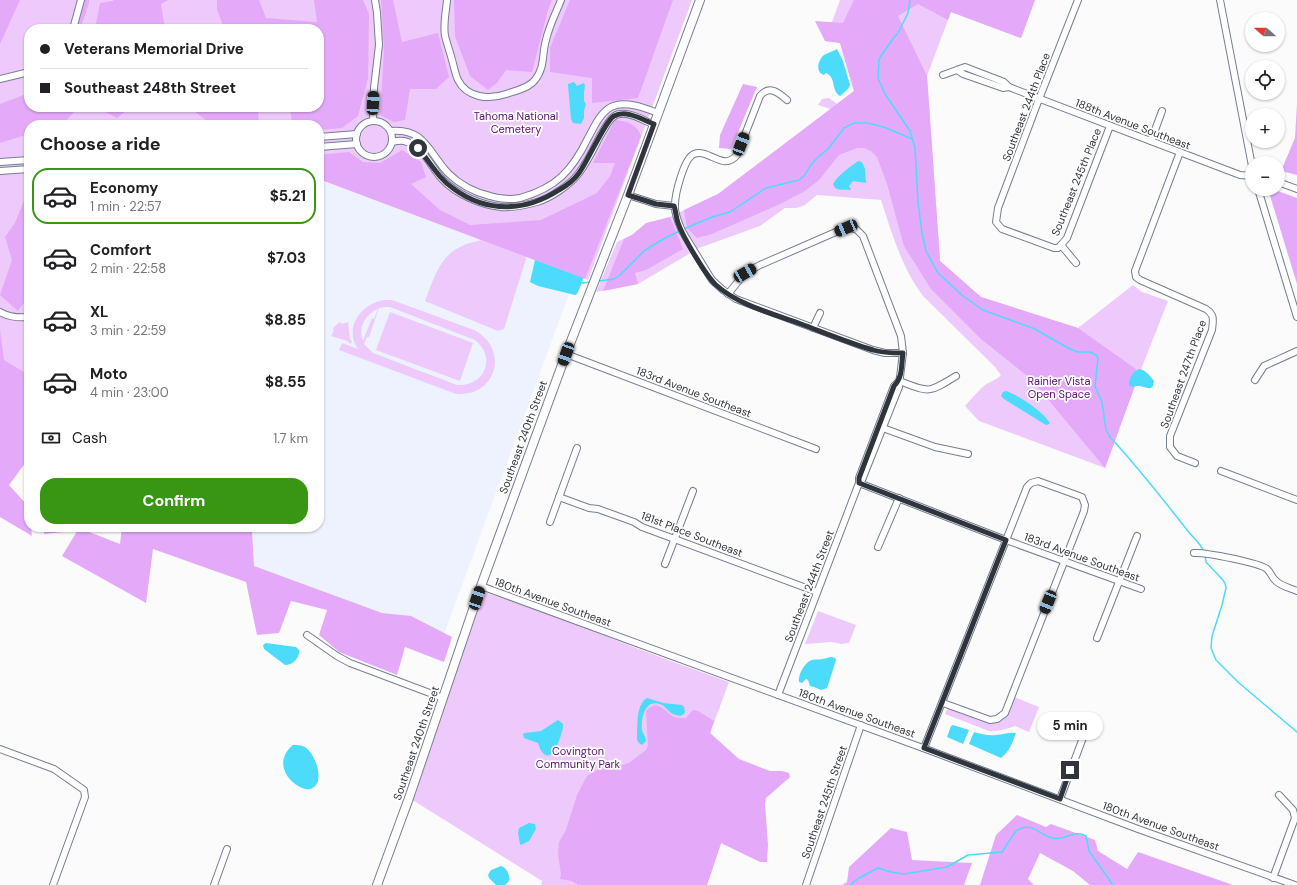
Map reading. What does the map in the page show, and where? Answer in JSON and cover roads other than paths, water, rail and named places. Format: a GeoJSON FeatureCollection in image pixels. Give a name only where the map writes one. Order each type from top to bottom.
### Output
{"type":"FeatureCollection","features":[{"type":"Feature","properties":{"kind":"main road","name":"Southeast 240th Street"},"geometry":{"type":"LineString","coordinates":[[377,885],[443,698],[480,586],[700,0]]}},
{"type":"Feature","properties":{"kind":"street"},"geometry":{"type":"LineString","coordinates":[[74,24],[81,0]]}},
{"type":"Feature","properties":{"kind":"street"},"geometry":{"type":"LineString","coordinates":[[373,121],[374,88],[379,45],[375,0]]}},
{"type":"Feature","properties":{"kind":"street"},"geometry":{"type":"LineString","coordinates":[[446,0],[445,37],[458,80],[464,88],[471,93],[480,97],[490,98],[531,85],[537,78],[542,67],[546,38],[561,0]]}},
{"type":"Feature","properties":{"kind":"street","name":"Southeast 244th Place"},"geometry":{"type":"LineString","coordinates":[[1061,245],[1058,248],[1054,248],[1002,229],[996,222],[998,208],[1078,0]]}},
{"type":"Feature","properties":{"kind":"street"},"geometry":{"type":"LineString","coordinates":[[1220,0],[1250,156]]}},
{"type":"Feature","properties":{"kind":"street","name":"188th Avenue Southeast"},"geometry":{"type":"LineString","coordinates":[[942,75],[957,70],[963,74],[1003,88],[1008,87],[1240,175],[1245,175]]}},
{"type":"Feature","properties":{"kind":"street"},"geometry":{"type":"LineString","coordinates":[[0,79],[24,73]]}},
{"type":"Feature","properties":{"kind":"street"},"geometry":{"type":"LineString","coordinates":[[787,100],[779,94],[769,90],[764,91],[760,96],[737,155],[731,160],[723,161],[707,155],[699,154],[693,154],[688,160],[680,179],[674,206],[682,232],[706,273],[716,285],[744,303],[873,350],[885,353],[903,353]]}},
{"type":"Feature","properties":{"kind":"street"},"geometry":{"type":"LineString","coordinates":[[391,131],[399,131],[418,137],[427,144],[448,173],[470,190],[495,198],[510,199],[535,194],[562,178],[574,163],[596,122],[610,107],[620,104],[639,107],[658,113]]}},
{"type":"Feature","properties":{"kind":"street"},"geometry":{"type":"LineString","coordinates":[[635,117],[639,107]]}},
{"type":"Feature","properties":{"kind":"street"},"geometry":{"type":"LineString","coordinates":[[1151,141],[1162,111]]}},
{"type":"Feature","properties":{"kind":"street"},"geometry":{"type":"LineString","coordinates":[[392,142],[403,140],[418,148],[443,180],[466,196],[486,204],[502,207],[519,206],[540,201],[568,184],[579,173],[612,116],[626,114],[654,124]]}},
{"type":"Feature","properties":{"kind":"street"},"geometry":{"type":"LineString","coordinates":[[373,121],[384,123],[391,131],[391,146],[384,154],[375,157],[370,156],[362,152],[357,144],[357,134],[362,126],[367,122],[373,121]]}},
{"type":"Feature","properties":{"kind":"street","name":"Southeast 245th Place"},"geometry":{"type":"LineString","coordinates":[[1061,245],[1067,238],[1110,126]]}},
{"type":"Feature","properties":{"kind":"street"},"geometry":{"type":"LineString","coordinates":[[324,137],[357,134]]}},
{"type":"Feature","properties":{"kind":"street"},"geometry":{"type":"LineString","coordinates":[[586,142],[595,146]]}},
{"type":"Feature","properties":{"kind":"street"},"geometry":{"type":"LineString","coordinates":[[324,146],[357,144]]}},
{"type":"Feature","properties":{"kind":"street","name":"Southeast 247th Place"},"geometry":{"type":"LineString","coordinates":[[1180,152],[1135,270],[1136,277],[1140,280],[1206,309],[1211,312],[1214,318],[1212,330],[1170,436],[1170,447],[1177,456],[1195,463]]}},
{"type":"Feature","properties":{"kind":"street"},"geometry":{"type":"LineString","coordinates":[[0,162],[24,160]]}},
{"type":"Feature","properties":{"kind":"street"},"geometry":{"type":"LineString","coordinates":[[0,171],[24,169]]}},
{"type":"Feature","properties":{"kind":"street"},"geometry":{"type":"LineString","coordinates":[[1285,185],[1297,189]]}},
{"type":"Feature","properties":{"kind":"street"},"geometry":{"type":"LineString","coordinates":[[628,195],[656,204],[674,206]]}},
{"type":"Feature","properties":{"kind":"street"},"geometry":{"type":"LineString","coordinates":[[1260,196],[1297,317]]}},
{"type":"Feature","properties":{"kind":"street","name":"Southeast 244th Street"},"geometry":{"type":"LineString","coordinates":[[728,294],[745,273],[760,265],[846,228],[856,229],[863,236],[901,336],[903,353],[900,377],[894,386],[880,427],[859,478],[859,483],[778,695]]}},
{"type":"Feature","properties":{"kind":"street"},"geometry":{"type":"LineString","coordinates":[[1061,245],[1076,263]]}},
{"type":"Feature","properties":{"kind":"street"},"geometry":{"type":"LineString","coordinates":[[0,312],[14,317],[24,317]]}},
{"type":"Feature","properties":{"kind":"street"},"geometry":{"type":"LineString","coordinates":[[813,328],[820,313]]}},
{"type":"Feature","properties":{"kind":"street"},"geometry":{"type":"LineString","coordinates":[[1255,380],[1264,366],[1297,351]]}},
{"type":"Feature","properties":{"kind":"street","name":"183rd Avenue Southeast"},"geometry":{"type":"LineString","coordinates":[[566,354],[816,449]]}},
{"type":"Feature","properties":{"kind":"street"},"geometry":{"type":"LineString","coordinates":[[898,381],[927,390],[935,389],[956,376]]}},
{"type":"Feature","properties":{"kind":"street"},"geometry":{"type":"LineString","coordinates":[[880,427],[935,448],[968,454]]}},
{"type":"Feature","properties":{"kind":"street"},"geometry":{"type":"LineString","coordinates":[[550,522],[577,448]]}},
{"type":"Feature","properties":{"kind":"street"},"geometry":{"type":"LineString","coordinates":[[1221,471],[1297,500]]}},
{"type":"Feature","properties":{"kind":"street"},"geometry":{"type":"LineString","coordinates":[[924,748],[1028,487],[1034,482],[1038,481],[1082,497],[1084,502],[1084,511],[1005,713],[990,720],[943,703]]}},
{"type":"Feature","properties":{"kind":"street","name":"183rd Avenue Southeast"},"geometry":{"type":"LineString","coordinates":[[859,483],[1006,540],[1141,589]]}},
{"type":"Feature","properties":{"kind":"street"},"geometry":{"type":"LineString","coordinates":[[665,564],[693,491]]}},
{"type":"Feature","properties":{"kind":"street","name":"181st Place Southeast"},"geometry":{"type":"LineString","coordinates":[[559,497],[589,508],[598,508],[634,522],[642,527],[817,592]]}},
{"type":"Feature","properties":{"kind":"street"},"geometry":{"type":"LineString","coordinates":[[878,547],[899,498]]}},
{"type":"Feature","properties":{"kind":"street"},"geometry":{"type":"LineString","coordinates":[[1097,638],[1137,536]]}},
{"type":"Feature","properties":{"kind":"street"},"geometry":{"type":"LineString","coordinates":[[1194,553],[1232,558],[1267,568],[1275,581],[1297,591]]}},
{"type":"Feature","properties":{"kind":"street","name":"180th Avenue Southeast"},"geometry":{"type":"LineString","coordinates":[[480,586],[924,748],[1146,832],[1295,885]]}},
{"type":"Feature","properties":{"kind":"street"},"geometry":{"type":"LineString","coordinates":[[307,635],[337,656],[443,698]]}},
{"type":"Feature","properties":{"kind":"street","name":"Southeast 245th Street"},"geometry":{"type":"LineString","coordinates":[[806,885],[861,725]]}},
{"type":"Feature","properties":{"kind":"street"},"geometry":{"type":"LineString","coordinates":[[1060,799],[1087,727]]}},
{"type":"Feature","properties":{"kind":"street"},"geometry":{"type":"LineString","coordinates":[[0,749],[54,769],[84,790],[85,797],[53,885]]}},
{"type":"Feature","properties":{"kind":"street"},"geometry":{"type":"LineString","coordinates":[[1273,878],[1295,817],[1293,810],[1279,795]]}},
{"type":"Feature","properties":{"kind":"street"},"geometry":{"type":"LineString","coordinates":[[214,885],[227,849]]}},
{"type":"Feature","properties":{"kind":"water"},"geometry":{"type":"Polygon","coordinates":[[[837,49],[843,61],[850,85],[848,89],[840,96],[835,90],[833,81],[829,75],[826,73],[824,75],[818,69],[822,57],[837,49]]]}},
{"type":"Feature","properties":{"kind":"water"},"geometry":{"type":"Polygon","coordinates":[[[574,82],[577,86],[584,83],[585,86],[584,101],[586,104],[584,118],[581,124],[573,123],[571,119],[568,84],[574,82]]]}},
{"type":"Feature","properties":{"kind":"water"},"geometry":{"type":"Polygon","coordinates":[[[858,161],[862,162],[865,169],[866,183],[853,181],[849,186],[851,190],[840,190],[834,187],[833,184],[837,178],[858,161]]]}},
{"type":"Feature","properties":{"kind":"water"},"geometry":{"type":"Polygon","coordinates":[[[535,260],[583,278],[577,294],[575,295],[538,286],[530,282],[535,260]]]}},
{"type":"Feature","properties":{"kind":"water"},"geometry":{"type":"Polygon","coordinates":[[[1139,369],[1146,372],[1154,381],[1151,388],[1139,386],[1133,387],[1129,385],[1132,375],[1139,369]]]}},
{"type":"Feature","properties":{"kind":"water"},"geometry":{"type":"Polygon","coordinates":[[[1006,391],[1018,396],[1030,404],[1050,423],[1046,425],[1004,399],[1001,396],[1003,392],[1006,391]]]}},
{"type":"Feature","properties":{"kind":"water"},"geometry":{"type":"Polygon","coordinates":[[[266,643],[296,647],[299,650],[298,656],[293,662],[285,665],[264,649],[263,645],[266,643]]]}},
{"type":"Feature","properties":{"kind":"water"},"geometry":{"type":"Polygon","coordinates":[[[832,657],[836,660],[827,688],[821,690],[810,686],[808,680],[806,679],[802,683],[799,682],[801,672],[809,661],[832,657]]]}},
{"type":"Feature","properties":{"kind":"water"},"geometry":{"type":"Polygon","coordinates":[[[647,698],[663,703],[682,705],[685,712],[680,716],[671,713],[664,706],[656,703],[648,706],[642,720],[642,730],[646,741],[642,745],[637,740],[638,717],[643,701],[647,698]]]}},
{"type":"Feature","properties":{"kind":"water"},"geometry":{"type":"Polygon","coordinates":[[[558,720],[563,724],[563,728],[557,746],[551,754],[544,754],[538,743],[524,738],[523,734],[541,731],[558,720]]]}},
{"type":"Feature","properties":{"kind":"water"},"geometry":{"type":"Polygon","coordinates":[[[953,725],[969,730],[963,744],[947,737],[951,726],[953,725]]]}},
{"type":"Feature","properties":{"kind":"water"},"geometry":{"type":"Polygon","coordinates":[[[974,732],[991,735],[1016,733],[1009,750],[1001,758],[969,744],[974,732]]]}},
{"type":"Feature","properties":{"kind":"water"},"geometry":{"type":"Polygon","coordinates":[[[293,745],[300,745],[309,750],[318,768],[318,781],[315,786],[310,789],[298,786],[288,777],[285,772],[283,761],[288,750],[293,745]]]}},
{"type":"Feature","properties":{"kind":"water"},"geometry":{"type":"Polygon","coordinates":[[[529,823],[535,824],[536,829],[529,841],[521,845],[518,833],[519,828],[529,823]]]}},
{"type":"Feature","properties":{"kind":"water"},"geometry":{"type":"Polygon","coordinates":[[[501,866],[508,872],[509,881],[505,885],[496,885],[488,875],[491,870],[501,866]]]}},
{"type":"Feature","properties":{"kind":"waterway"},"geometry":{"type":"LineString","coordinates":[[910,0],[908,13],[898,33],[879,59],[878,78],[885,94],[910,131],[915,148],[918,202],[926,251],[938,273],[963,296],[983,310],[1035,329],[1078,352],[1090,352],[1096,355],[1098,358],[1095,386],[1102,402],[1106,430],[1110,437],[1159,494],[1204,552]]}},
{"type":"Feature","properties":{"kind":"waterway"},"geometry":{"type":"LineString","coordinates":[[684,229],[712,217],[730,212],[766,188],[799,180],[805,175],[817,158],[828,149],[844,128],[854,123],[867,123],[884,127],[912,139]]}},
{"type":"Feature","properties":{"kind":"waterway"},"geometry":{"type":"LineString","coordinates":[[599,281],[614,279],[645,250],[680,231]]}},
{"type":"Feature","properties":{"kind":"waterway"},"geometry":{"type":"LineString","coordinates":[[582,283],[591,282]]}},
{"type":"Feature","properties":{"kind":"waterway"},"geometry":{"type":"LineString","coordinates":[[1205,556],[1206,562],[1225,583],[1226,588],[1212,636],[1211,648],[1216,660],[1239,683],[1297,732]]}},
{"type":"Feature","properties":{"kind":"waterway"},"geometry":{"type":"LineString","coordinates":[[850,885],[859,878],[878,868],[904,874],[947,867],[968,855],[1002,852],[1016,831],[1027,827],[1053,838],[1062,838],[1073,834],[1081,834],[1086,836],[1089,851],[1113,885]]}},
{"type":"Feature","properties":{"kind":"park label","name":"Tahoma National Cemetery"},"geometry":{"type":"Point","coordinates":[516,122]}},
{"type":"Feature","properties":{"kind":"park label","name":"Rainier Vista Open Space"},"geometry":{"type":"Point","coordinates":[1059,387]}},
{"type":"Feature","properties":{"kind":"park label","name":"Covington Community Park"},"geometry":{"type":"Point","coordinates":[578,757]}}]}
